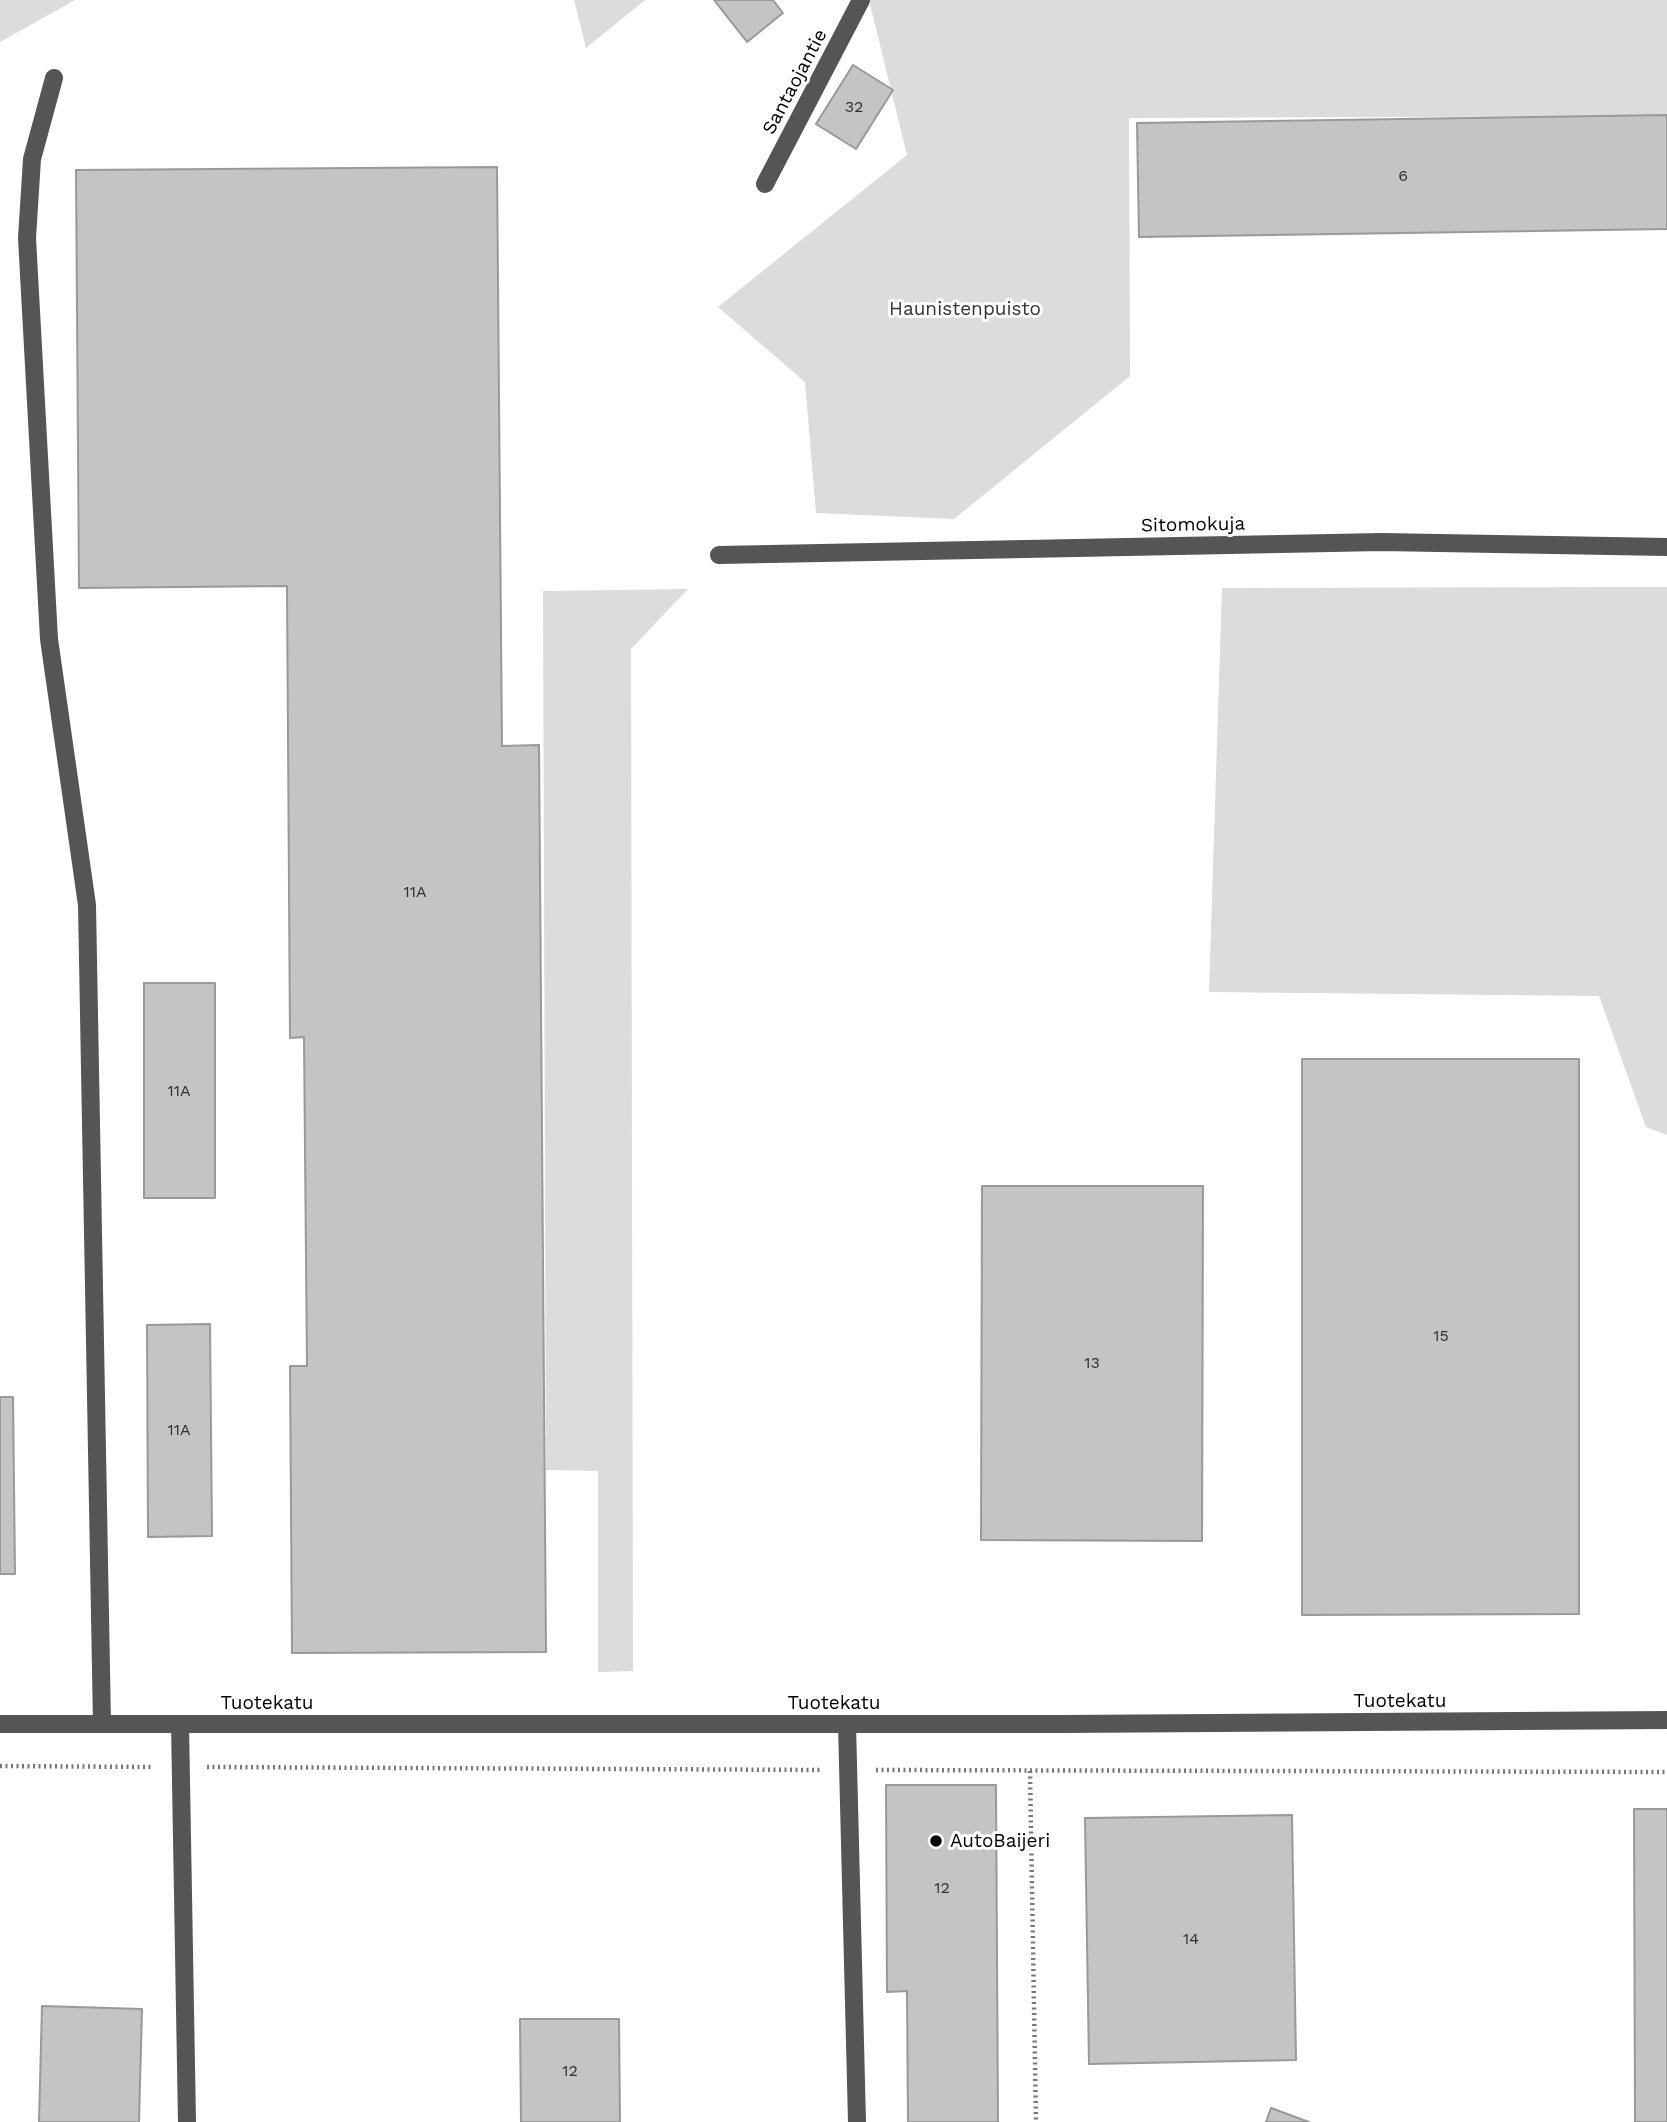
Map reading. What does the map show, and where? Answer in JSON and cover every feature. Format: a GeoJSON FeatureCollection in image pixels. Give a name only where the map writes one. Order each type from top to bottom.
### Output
{"type":"FeatureCollection","features":[{"type":"Feature","properties":{"kind":"street","name":"Santaojantie"},"geometry":{"type":"LineString","coordinates":[[765,184],[861,0]]}},
{"type":"Feature","properties":{"kind":"street"},"geometry":{"type":"LineString","coordinates":[[54,79],[32,159],[27,237],[49,639],[87,905],[102,1724]]}},
{"type":"Feature","properties":{"kind":"street","name":"Sitomokuja"},"geometry":{"type":"LineString","coordinates":[[719,555],[1382,542],[1667,547]]}},
{"type":"Feature","properties":{"kind":"street","name":"Tuotekatu"},"geometry":{"type":"LineString","coordinates":[[0,1724],[1667,1720]]}},
{"type":"Feature","properties":{"kind":"street"},"geometry":{"type":"LineString","coordinates":[[180,1724],[187,2122]]}},
{"type":"Feature","properties":{"kind":"street"},"geometry":{"type":"LineString","coordinates":[[847,1724],[857,2122]]}},
{"type":"Feature","properties":{"kind":"path"},"geometry":{"type":"LineString","coordinates":[[1030,1771],[1036,2122]]}},
{"type":"Feature","properties":{"kind":"green space"},"geometry":{"type":"Polygon","coordinates":[[[0,0],[75,0],[0,42],[0,0]]]}},
{"type":"Feature","properties":{"kind":"green space"},"geometry":{"type":"Polygon","coordinates":[[[574,0],[645,0],[586,48],[574,0]]]}},
{"type":"Feature","properties":{"kind":"green space","name":"Haunistenpuisto"},"geometry":{"type":"Polygon","coordinates":[[[869,0],[1667,0],[1667,116],[1129,118],[1130,376],[954,519],[816,513],[805,382],[718,307],[907,155],[869,0]]]}},
{"type":"Feature","properties":{"kind":"green space"},"geometry":{"type":"Polygon","coordinates":[[[1667,587],[1667,1135],[1646,1127],[1599,996],[1209,992],[1222,588],[1667,587]]]}},
{"type":"Feature","properties":{"kind":"green space"},"geometry":{"type":"Polygon","coordinates":[[[688,589],[631,649],[633,1671],[598,1672],[598,1471],[546,1470],[543,591],[688,589]]]}},
{"type":"Feature","properties":{"kind":"building"},"geometry":{"type":"Polygon","coordinates":[[[714,0],[773,0],[783,13],[747,42],[714,0]]]}},
{"type":"Feature","properties":{"kind":"building"},"geometry":{"type":"Polygon","coordinates":[[[853,65],[893,90],[856,149],[816,124],[853,65]]]}},
{"type":"Feature","properties":{"kind":"building"},"geometry":{"type":"Polygon","coordinates":[[[1667,115],[1667,229],[1139,237],[1137,123],[1667,115]]]}},
{"type":"Feature","properties":{"kind":"building"},"geometry":{"type":"Polygon","coordinates":[[[497,167],[502,746],[539,745],[546,1652],[292,1653],[290,1366],[307,1366],[304,1037],[290,1038],[287,586],[79,588],[76,170],[497,167]]]}},
{"type":"Feature","properties":{"kind":"building"},"geometry":{"type":"Polygon","coordinates":[[[144,983],[215,983],[215,1198],[144,1198],[144,983]]]}},
{"type":"Feature","properties":{"kind":"building"},"geometry":{"type":"Polygon","coordinates":[[[1302,1059],[1579,1059],[1579,1614],[1302,1615],[1302,1059]]]}},
{"type":"Feature","properties":{"kind":"building"},"geometry":{"type":"Polygon","coordinates":[[[982,1186],[1203,1186],[1202,1541],[981,1540],[982,1186]]]}},
{"type":"Feature","properties":{"kind":"building"},"geometry":{"type":"Polygon","coordinates":[[[210,1324],[212,1536],[148,1537],[147,1325],[210,1324]]]}},
{"type":"Feature","properties":{"kind":"building"},"geometry":{"type":"Polygon","coordinates":[[[0,1397],[13,1397],[15,1574],[0,1574],[0,1397]]]}},
{"type":"Feature","properties":{"kind":"building"},"geometry":{"type":"Polygon","coordinates":[[[886,1785],[996,1785],[998,2122],[908,2122],[907,1991],[887,1992],[886,1785]]]}},
{"type":"Feature","properties":{"kind":"building"},"geometry":{"type":"Polygon","coordinates":[[[1634,1809],[1667,1809],[1667,2122],[1635,2122],[1634,1809]]]}},
{"type":"Feature","properties":{"kind":"building"},"geometry":{"type":"Polygon","coordinates":[[[1292,1815],[1296,2060],[1089,2064],[1085,1818],[1292,1815]]]}},
{"type":"Feature","properties":{"kind":"building"},"geometry":{"type":"Polygon","coordinates":[[[42,2006],[142,2009],[139,2122],[39,2122],[42,2006]]]}},
{"type":"Feature","properties":{"kind":"building"},"geometry":{"type":"Polygon","coordinates":[[[520,2019],[619,2019],[620,2122],[521,2122],[520,2019]]]}},
{"type":"Feature","properties":{"kind":"building"},"geometry":{"type":"Polygon","coordinates":[[[1271,2108],[1309,2122],[1266,2122],[1271,2108]]]}},
{"type":"Feature","properties":{"kind":"place","name":"AutoBaijeri"},"geometry":{"type":"Point","coordinates":[936,1841]}}]}
